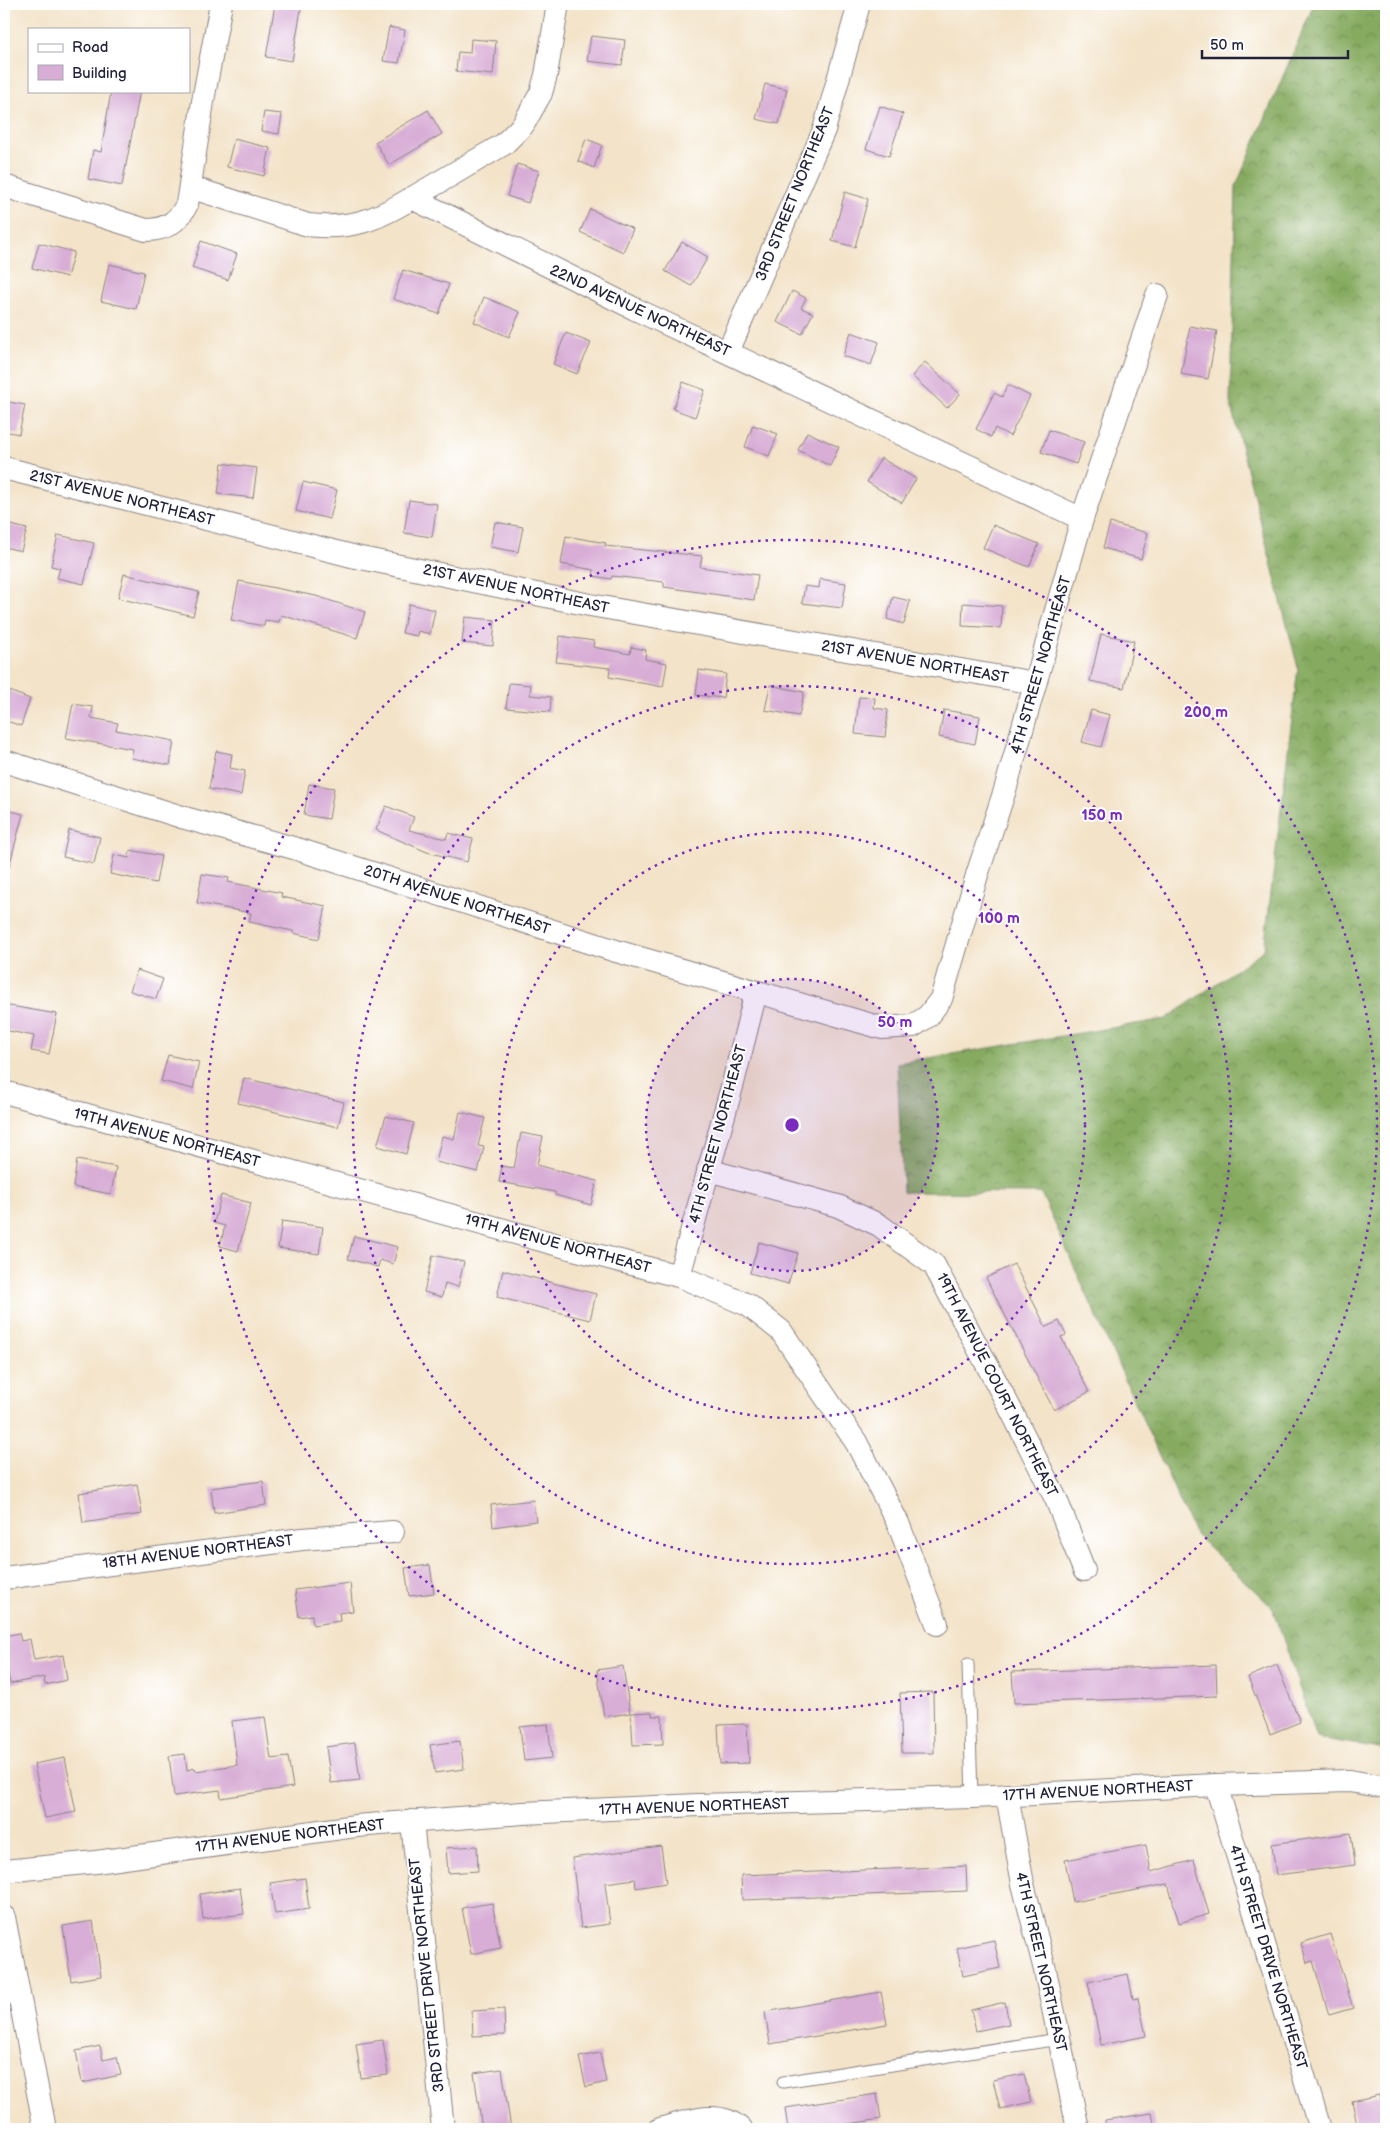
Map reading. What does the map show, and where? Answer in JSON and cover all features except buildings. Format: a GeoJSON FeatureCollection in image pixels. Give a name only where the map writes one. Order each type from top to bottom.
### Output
{"type":"FeatureCollection","features":[{"type":"Feature","properties":{"kind":"street"},"geometry":{"type":"LineString","coordinates":[[4,186],[146,230],[155,230],[171,225],[182,214],[187,204],[204,95],[221,4]]}},
{"type":"Feature","properties":{"kind":"street"},"geometry":{"type":"LineString","coordinates":[[190,186],[308,225],[343,227],[368,222],[504,144],[523,125],[540,93],[546,76],[558,4]]}},
{"type":"Feature","properties":{"kind":"street","name":"3RD STREET NORTHEAST"},"geometry":{"type":"LineString","coordinates":[[728,352],[824,130],[859,4]]}},
{"type":"Feature","properties":{"kind":"street","name":"22ND AVENUE NORTHEAST"},"geometry":{"type":"LineString","coordinates":[[412,198],[503,245],[1082,519]]}},
{"type":"Feature","properties":{"kind":"street","name":"4TH STREET NORTHEAST"},"geometry":{"type":"LineString","coordinates":[[912,1026],[928,1016],[941,999],[977,875],[1005,790],[1082,519],[1157,295]]}},
{"type":"Feature","properties":{"kind":"street","name":"21ST AVENUE NORTHEAST"},"geometry":{"type":"LineString","coordinates":[[4,468],[356,557],[590,605],[1034,683]]}},
{"type":"Feature","properties":{"kind":"street","name":"20TH AVENUE NORTHEAST"},"geometry":{"type":"LineString","coordinates":[[4,761],[185,818],[297,849],[616,951],[756,992],[882,1028],[912,1026]]}},
{"type":"Feature","properties":{"kind":"street","name":"4TH STREET NORTHEAST"},"geometry":{"type":"LineString","coordinates":[[679,1276],[733,1083],[756,992]]}},
{"type":"Feature","properties":{"kind":"street","name":"19TH AVENUE NORTHEAST"},"geometry":{"type":"LineString","coordinates":[[4,1092],[573,1249],[679,1276],[748,1306],[781,1331],[856,1442],[898,1523],[936,1624]]}},
{"type":"Feature","properties":{"kind":"street","name":"19TH AVENUE COURT NORTHEAST"},"geometry":{"type":"LineString","coordinates":[[708,1170],[838,1206],[879,1225],[934,1265],[1056,1499],[1084,1570]]}},
{"type":"Feature","properties":{"kind":"street","name":"18TH AVENUE NORTHEAST"},"geometry":{"type":"LineString","coordinates":[[4,1578],[302,1539],[393,1532]]}},
{"type":"Feature","properties":{"kind":"street","name":"17TH AVENUE NORTHEAST"},"geometry":{"type":"LineString","coordinates":[[4,1871],[96,1862],[347,1827],[412,1821],[688,1806],[972,1797],[1216,1785],[1348,1781],[1386,1787]]}},
{"type":"Feature","properties":{"kind":"street","name":"4TH STREET DRIVE NORTHEAST"},"geometry":{"type":"LineString","coordinates":[[1216,1785],[1320,2129]]}},
{"type":"Feature","properties":{"kind":"street","name":"4TH STREET NORTHEAST"},"geometry":{"type":"LineString","coordinates":[[1006,1795],[1023,1884],[1045,1970],[1078,2129]]}},
{"type":"Feature","properties":{"kind":"street","name":"3RD STREET DRIVE NORTHEAST"},"geometry":{"type":"LineString","coordinates":[[412,1821],[443,2129]]}},
{"type":"Feature","properties":{"kind":"street"},"geometry":{"type":"LineString","coordinates":[[4,1917],[45,2129]]}},
{"type":"Feature","properties":{"kind":"street"},"geometry":{"type":"LineString","coordinates":[[660,2129],[698,2119],[722,2118],[734,2125]]}},
{"type":"Feature","properties":{"kind":"lane"},"geometry":{"type":"LineString","coordinates":[[968,1664],[972,1797]]}},
{"type":"Feature","properties":{"kind":"lane"},"geometry":{"type":"LineString","coordinates":[[783,2082],[1058,2038]]}},
{"type":"Feature","properties":{"kind":"green space"},"geometry":{"type":"Polygon","coordinates":[[[1314,4],[1386,4],[1386,1749],[1316,1738],[1273,1608],[1194,1533],[1041,1193],[903,1192],[897,1063],[1166,1019],[1264,950],[1298,668],[1230,402],[1236,186],[1314,4]]]}}]}
